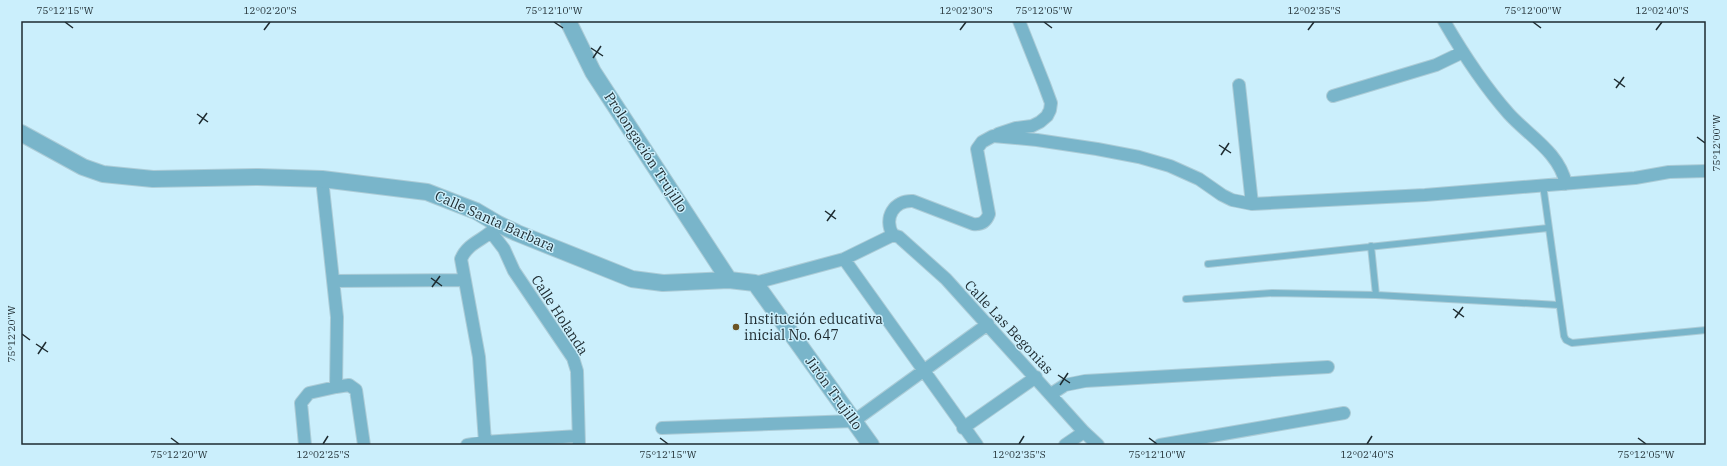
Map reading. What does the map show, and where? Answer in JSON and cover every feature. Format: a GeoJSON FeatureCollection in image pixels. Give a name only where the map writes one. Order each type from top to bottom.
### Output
{"type":"FeatureCollection","features":[{"type":"Feature","properties":{"kind":"street","name":"Prolongación Trujillo"},"geometry":{"type":"LineString","coordinates":[[568,21],[594,72],[729,280]]}},
{"type":"Feature","properties":{"kind":"street"},"geometry":{"type":"LineString","coordinates":[[893,235],[889,223],[890,214],[895,206],[904,202],[914,201],[973,224],[978,224],[985,221],[989,214],[978,149],[982,142],[993,136],[1016,128],[1032,126],[1040,122],[1050,110],[1051,103],[1019,21]]}},
{"type":"Feature","properties":{"kind":"street"},"geometry":{"type":"LineString","coordinates":[[1444,21],[1462,52],[1509,114],[1545,148],[1559,164],[1566,184]]}},
{"type":"Feature","properties":{"kind":"street"},"geometry":{"type":"LineString","coordinates":[[1334,96],[1436,65],[1462,52]]}},
{"type":"Feature","properties":{"kind":"street"},"geometry":{"type":"LineString","coordinates":[[1239,85],[1252,204]]}},
{"type":"Feature","properties":{"kind":"street","name":"Calle Santa Barbara"},"geometry":{"type":"LineString","coordinates":[[21,132],[77,164],[103,174],[153,179],[258,177],[322,180],[427,192],[476,211],[494,228],[517,233],[632,279],[663,283],[729,280],[755,283],[844,259],[893,235]]}},
{"type":"Feature","properties":{"kind":"street"},"geometry":{"type":"LineString","coordinates":[[993,136],[1037,140],[1097,149],[1155,161],[1199,179],[1222,196],[1232,200],[1252,204],[1425,195],[1634,178],[1669,172],[1706,171]]}},
{"type":"Feature","properties":{"kind":"street"},"geometry":{"type":"LineString","coordinates":[[322,180],[337,317],[336,386]]}},
{"type":"Feature","properties":{"kind":"street"},"geometry":{"type":"LineString","coordinates":[[486,442],[479,357],[461,259],[464,251],[469,246],[494,228]]}},
{"type":"Feature","properties":{"kind":"street","name":"Calle Holanda"},"geometry":{"type":"LineString","coordinates":[[494,228],[514,271],[573,358],[577,371],[578,441]]}},
{"type":"Feature","properties":{"kind":"street"},"geometry":{"type":"LineString","coordinates":[[504,249],[509,239],[517,233]]}},
{"type":"Feature","properties":{"kind":"street","name":"Calle Las Begonias"},"geometry":{"type":"LineString","coordinates":[[893,235],[899,237],[946,279],[1084,432],[1098,445]]}},
{"type":"Feature","properties":{"kind":"street"},"geometry":{"type":"LineString","coordinates":[[844,259],[963,428],[977,445]]}},
{"type":"Feature","properties":{"kind":"street"},"geometry":{"type":"LineString","coordinates":[[333,282],[465,280]]}},
{"type":"Feature","properties":{"kind":"street","name":"Jirón Trujillo"},"geometry":{"type":"LineString","coordinates":[[755,283],[871,445]]}},
{"type":"Feature","properties":{"kind":"street"},"geometry":{"type":"LineString","coordinates":[[662,428],[854,422],[988,324]]}},
{"type":"Feature","properties":{"kind":"street"},"geometry":{"type":"LineString","coordinates":[[1050,394],[1065,385],[1085,381],[1328,367]]}},
{"type":"Feature","properties":{"kind":"street"},"geometry":{"type":"LineString","coordinates":[[963,428],[1036,377]]}},
{"type":"Feature","properties":{"kind":"street"},"geometry":{"type":"LineString","coordinates":[[305,445],[301,403],[309,393],[336,386],[349,386],[356,390],[364,445]]}},
{"type":"Feature","properties":{"kind":"street"},"geometry":{"type":"LineString","coordinates":[[1160,445],[1344,413]]}},
{"type":"Feature","properties":{"kind":"street"},"geometry":{"type":"LineString","coordinates":[[1065,445],[1084,432]]}},
{"type":"Feature","properties":{"kind":"street"},"geometry":{"type":"LineString","coordinates":[[466,445],[486,442],[578,441]]}},
{"type":"Feature","properties":{"kind":"lane"},"geometry":{"type":"LineString","coordinates":[[1542,185],[1559,305],[1566,340],[1572,343],[1706,330]]}},
{"type":"Feature","properties":{"kind":"lane"},"geometry":{"type":"LineString","coordinates":[[1208,264],[1548,228]]}},
{"type":"Feature","properties":{"kind":"lane"},"geometry":{"type":"LineString","coordinates":[[1371,246],[1376,295]]}},
{"type":"Feature","properties":{"kind":"lane"},"geometry":{"type":"LineString","coordinates":[[1186,299],[1272,292],[1376,295],[1559,305]]}},
{"type":"Feature","properties":{"kind":"place","name":"Institución educativa inicial No. 647"},"geometry":{"type":"Point","coordinates":[736,327]}}]}
